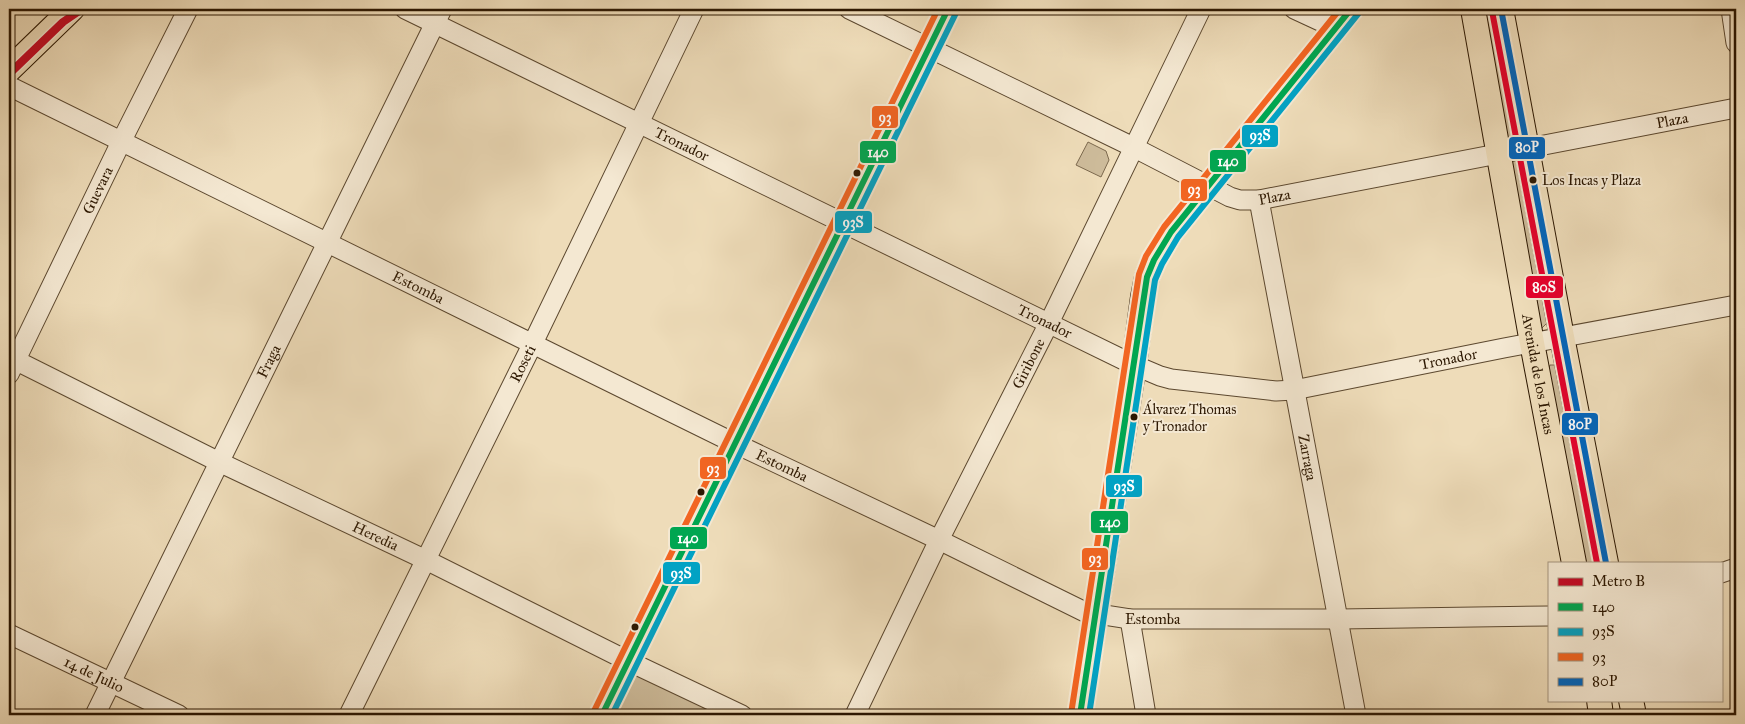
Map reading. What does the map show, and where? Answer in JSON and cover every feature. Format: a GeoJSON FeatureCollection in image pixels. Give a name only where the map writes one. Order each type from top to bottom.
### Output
{"type":"FeatureCollection","features":[{"type":"Feature","properties":{"kind":"main road"},"geometry":{"type":"LineString","coordinates":[[9,70],[72,9]]}},
{"type":"Feature","properties":{"kind":"main road"},"geometry":{"type":"LineString","coordinates":[[1080,715],[1143,296],[1154,260],[1170,232],[1350,9]]}},
{"type":"Feature","properties":{"kind":"main road","name":"Avenida de los Incas"},"geometry":{"type":"LineString","coordinates":[[1473,9],[1532,343],[1574,562]]}},
{"type":"Feature","properties":{"kind":"main road","name":"Avenida de los Incas"},"geometry":{"type":"LineString","coordinates":[[1501,9],[1606,562]]}},
{"type":"Feature","properties":{"kind":"main road"},"geometry":{"type":"LineString","coordinates":[[1599,702],[1601,715]]}},
{"type":"Feature","properties":{"kind":"main road"},"geometry":{"type":"LineString","coordinates":[[1632,702],[1634,715]]}},
{"type":"Feature","properties":{"kind":"street","name":"Guevara"},"geometry":{"type":"LineString","coordinates":[[11,364],[188,9]]}},
{"type":"Feature","properties":{"kind":"street","name":"Tronador"},"geometry":{"type":"LineString","coordinates":[[405,9],[438,16],[639,123],[1134,365],[1171,379],[1276,391],[1294,390],[1736,305]]}},
{"type":"Feature","properties":{"kind":"street","name":"Roseti"},"geometry":{"type":"LineString","coordinates":[[349,715],[533,343],[694,9]]}},
{"type":"Feature","properties":{"kind":"street","name":"Plaza"},"geometry":{"type":"LineString","coordinates":[[849,9],[1240,200],[1259,200],[1736,108]]}},
{"type":"Feature","properties":{"kind":"street"},"geometry":{"type":"LineString","coordinates":[[602,715],[948,9]]}},
{"type":"Feature","properties":{"kind":"street","name":"Giribone"},"geometry":{"type":"LineString","coordinates":[[855,715],[939,540],[1049,323],[1201,9]]}},
{"type":"Feature","properties":{"kind":"street"},"geometry":{"type":"LineString","coordinates":[[1294,9],[1335,28]]}},
{"type":"Feature","properties":{"kind":"street"},"geometry":{"type":"LineString","coordinates":[[1730,9],[1736,42]]}},
{"type":"Feature","properties":{"kind":"street","name":"Fraga"},"geometry":{"type":"LineString","coordinates":[[95,715],[438,16]]}},
{"type":"Feature","properties":{"kind":"street","name":"Estomba"},"geometry":{"type":"LineString","coordinates":[[9,86],[734,443],[939,540],[1085,612],[1130,619],[1548,616]]}},
{"type":"Feature","properties":{"kind":"street","name":"Zarraga"},"geometry":{"type":"LineString","coordinates":[[1259,200],[1356,715]]}},
{"type":"Feature","properties":{"kind":"street","name":"Heredia"},"geometry":{"type":"LineString","coordinates":[[11,364],[426,560],[628,661],[742,715]]}},
{"type":"Feature","properties":{"kind":"street"},"geometry":{"type":"LineString","coordinates":[[1722,573],[1736,568]]}},
{"type":"Feature","properties":{"kind":"street"},"geometry":{"type":"LineString","coordinates":[[1130,619],[1146,715]]}},
{"type":"Feature","properties":{"kind":"street","name":"14 de Julio"},"geometry":{"type":"LineString","coordinates":[[9,634],[179,715]]}},
{"type":"Feature","properties":{"kind":"shaded area"},"geometry":{"type":"Polygon","coordinates":[[[1481,9],[1496,9],[1515,142],[1510,143],[1506,140],[1481,9]]]}},
{"type":"Feature","properties":{"kind":"shaded area"},"geometry":{"type":"Polygon","coordinates":[[[1088,142],[1106,151],[1109,160],[1101,177],[1076,165],[1088,142]]]}},
{"type":"Feature","properties":{"kind":"shaded area"},"geometry":{"type":"Polygon","coordinates":[[[1513,161],[1520,161],[1549,321],[1542,328],[1536,326],[1511,168],[1513,161]]]}},
{"type":"Feature","properties":{"kind":"shaded area"},"geometry":{"type":"Polygon","coordinates":[[[1550,365],[1556,365],[1599,562],[1582,562],[1547,373],[1550,365]]]}},
{"type":"Feature","properties":{"kind":"shaded area"},"geometry":{"type":"Polygon","coordinates":[[[633,674],[721,715],[613,715],[633,674]]]}},
{"type":"Feature","properties":{"kind":"metro line","name":"B"},"geometry":{"type":"LineString","coordinates":[[9,74],[63,22],[82,9]]}},
{"type":"Feature","properties":{"kind":"transit line","name":"93"},"geometry":{"type":"LineString","coordinates":[[594,711],[938,9]]}},
{"type":"Feature","properties":{"kind":"transit line","name":"140"},"geometry":{"type":"LineString","coordinates":[[602,715],[948,9]]}},
{"type":"Feature","properties":{"kind":"transit line","name":"93"},"geometry":{"type":"LineString","coordinates":[[1071,714],[1139,274],[1146,256],[1164,227],[1340,9]]}},
{"type":"Feature","properties":{"kind":"transit line","name":"140"},"geometry":{"type":"LineString","coordinates":[[1080,715],[1147,277],[1154,260],[1171,232],[1351,9]]}},
{"type":"Feature","properties":{"kind":"transit line","name":"80P"},"geometry":{"type":"LineString","coordinates":[[1501,9],[1606,562]]}},
{"type":"Feature","properties":{"kind":"transit line","name":"80S"},"geometry":{"type":"LineString","coordinates":[[1492,11],[1597,562]]}},
{"type":"Feature","properties":{"kind":"transit line","name":"93S"},"geometry":{"type":"LineString","coordinates":[[612,715],[956,13]]}},
{"type":"Feature","properties":{"kind":"transit line","name":"93S"},"geometry":{"type":"LineString","coordinates":[[1089,715],[1155,280],[1178,237],[1358,14]]}},
{"type":"Feature","properties":{"kind":"place","name":"Los Incas y Plaza"},"geometry":{"type":"Point","coordinates":[1533,180]}},
{"type":"Feature","properties":{"kind":"place","name":"Álvarez Thomas y Tronador"},"geometry":{"type":"Point","coordinates":[1134,417]}}]}
